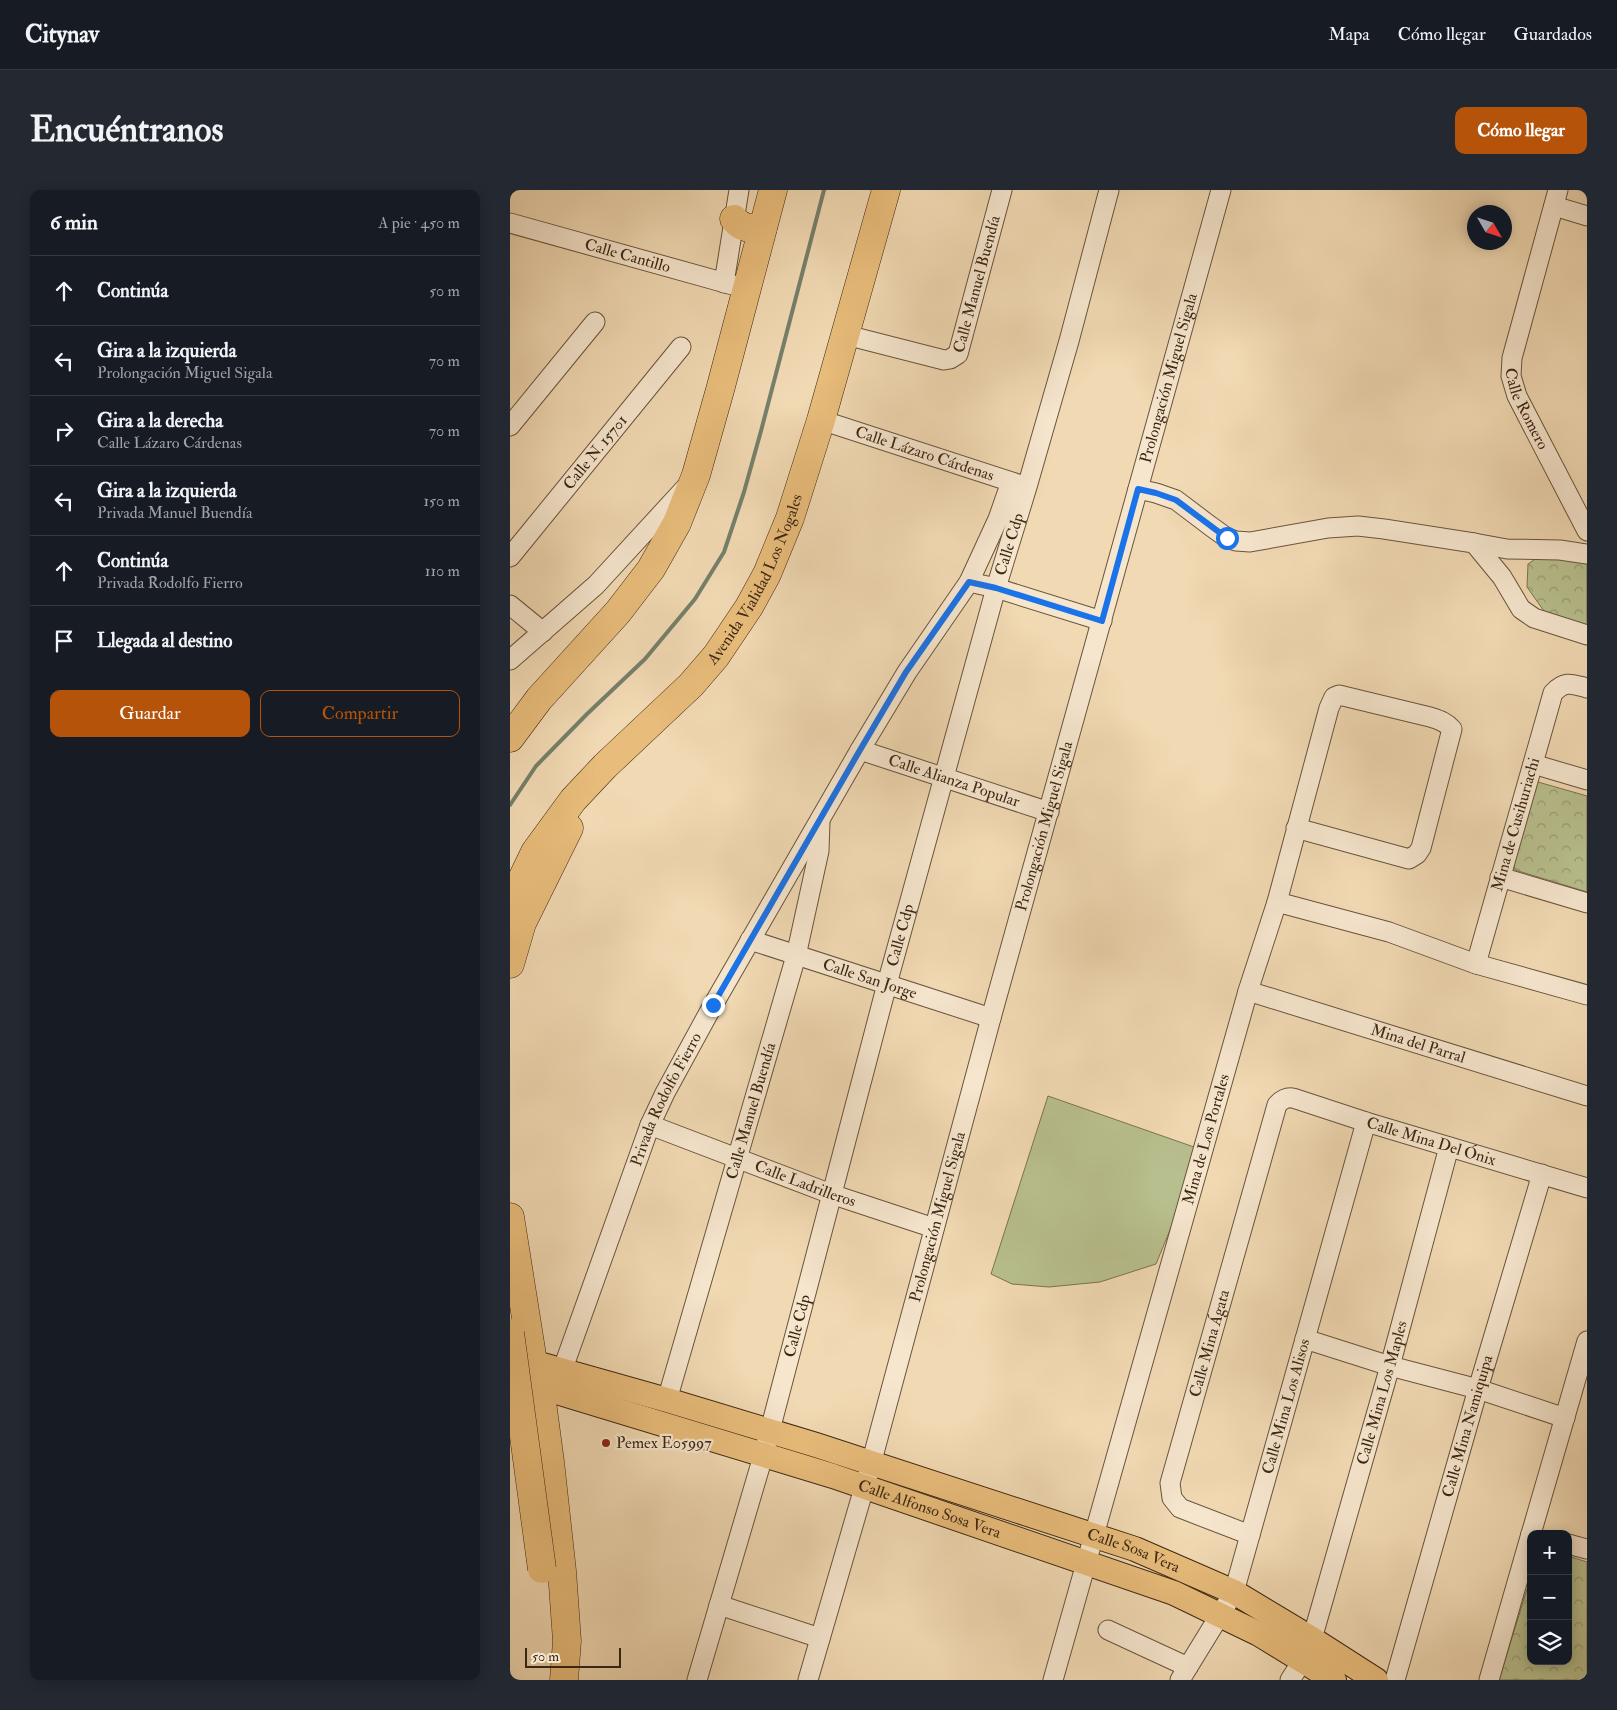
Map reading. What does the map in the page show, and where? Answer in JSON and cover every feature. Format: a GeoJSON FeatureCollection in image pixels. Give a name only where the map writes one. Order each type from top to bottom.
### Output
{"type":"FeatureCollection","features":[{"type":"Feature","properties":{"kind":"highway"},"geometry":{"type":"LineString","coordinates":[[510,738],[539,699],[618,612],[651,569],[677,523],[696,475],[736,286],[763,227],[773,190]]}},
{"type":"Feature","properties":{"kind":"highway","name":"Avenida Vialidad Los Nogales"},"geometry":{"type":"LineString","coordinates":[[510,904],[535,852],[572,800],[691,685],[716,656],[749,607],[767,574],[790,518],[821,420],[886,190]]}},
{"type":"Feature","properties":{"kind":"highway"},"geometry":{"type":"LineString","coordinates":[[733,198],[737,223],[748,228],[763,227]]}},
{"type":"Feature","properties":{"kind":"highway"},"geometry":{"type":"LineString","coordinates":[[510,716],[515,711],[539,699]]}},
{"type":"Feature","properties":{"kind":"highway"},"geometry":{"type":"LineString","coordinates":[[510,964],[522,923],[594,777]]}},
{"type":"Feature","properties":{"kind":"highway"},"geometry":{"type":"LineString","coordinates":[[510,1217],[528,1368],[562,1571],[567,1641],[564,1680]]}},
{"type":"Feature","properties":{"kind":"highway"},"geometry":{"type":"LineString","coordinates":[[510,1334],[542,1569],[548,1636],[547,1680]]}},
{"type":"Feature","properties":{"kind":"main road","name":"Calle Alfonso Sosa Vera"},"geometry":{"type":"LineString","coordinates":[[528,1368],[640,1405],[766,1442],[871,1464]]}},
{"type":"Feature","properties":{"kind":"main road","name":"Calle Alfonso Sosa Vera"},"geometry":{"type":"LineString","coordinates":[[510,1378],[528,1368],[562,1371],[640,1405],[667,1400],[864,1486],[1174,1593],[1259,1634],[1307,1649],[1334,1680]]}},
{"type":"Feature","properties":{"kind":"main road","name":"Calle Sosa Vera"},"geometry":{"type":"LineString","coordinates":[[871,1464],[1135,1549],[1234,1592],[1307,1649],[1376,1680]]}},
{"type":"Feature","properties":{"kind":"street","name":"Calle Manuel Buendía"},"geometry":{"type":"LineString","coordinates":[[846,336],[944,360],[958,354],[1002,190]]}},
{"type":"Feature","properties":{"kind":"street","name":"Calle Cdp"},"geometry":{"type":"LineString","coordinates":[[697,1680],[766,1442],[887,984],[996,588],[1019,484],[1069,341],[1109,190]]}},
{"type":"Feature","properties":{"kind":"street","name":"Prolongación Miguel Sigala"},"geometry":{"type":"LineString","coordinates":[[808,1680],[871,1464],[991,1018],[1102,621],[1219,190]]}},
{"type":"Feature","properties":{"kind":"street"},"geometry":{"type":"LineString","coordinates":[[733,198],[736,286]]}},
{"type":"Feature","properties":{"kind":"street"},"geometry":{"type":"LineString","coordinates":[[1556,198],[1587,216]]}},
{"type":"Feature","properties":{"kind":"street","name":"Calle Romero"},"geometry":{"type":"LineString","coordinates":[[1556,198],[1512,358],[1511,376],[1517,396],[1587,531]]}},
{"type":"Feature","properties":{"kind":"street","name":"Calle Cantillo"},"geometry":{"type":"LineString","coordinates":[[510,223],[736,286]]}},
{"type":"Feature","properties":{"kind":"street"},"geometry":{"type":"LineString","coordinates":[[510,426],[595,322]]}},
{"type":"Feature","properties":{"kind":"street","name":"Calle N. 15701"},"geometry":{"type":"LineString","coordinates":[[510,557],[681,347]]}},
{"type":"Feature","properties":{"kind":"street","name":"Calle Lázaro Cárdenas"},"geometry":{"type":"LineString","coordinates":[[821,420],[1019,484]]}},
{"type":"Feature","properties":{"kind":"street"},"geometry":{"type":"LineString","coordinates":[[510,660],[596,585],[696,475]]}},
{"type":"Feature","properties":{"kind":"street","name":"Privada Rodolfo Fierro"},"geometry":{"type":"LineString","coordinates":[[562,1371],[650,1125],[664,1093],[820,818],[906,672],[969,582],[998,519],[1019,484]]}},
{"type":"Feature","properties":{"kind":"street"},"geometry":{"type":"LineString","coordinates":[[1138,489],[1176,500],[1227,538],[1236,542],[1250,542],[1328,528],[1358,526],[1507,548],[1560,550],[1587,554]]}},
{"type":"Feature","properties":{"kind":"street"},"geometry":{"type":"LineString","coordinates":[[1474,543],[1502,577],[1518,606],[1534,618],[1587,635]]}},
{"type":"Feature","properties":{"kind":"street"},"geometry":{"type":"LineString","coordinates":[[969,582],[996,588],[1102,621]]}},
{"type":"Feature","properties":{"kind":"street"},"geometry":{"type":"LineString","coordinates":[[510,605],[543,632]]}},
{"type":"Feature","properties":{"kind":"street","name":"Mina de Cusihuriachi"},"geometry":{"type":"LineString","coordinates":[[1476,964],[1554,693],[1558,688],[1568,684],[1587,688]]}},
{"type":"Feature","properties":{"kind":"street","name":"Mina de Los Portales"},"geometry":{"type":"LineString","coordinates":[[1053,1680],[1248,991],[1277,902],[1296,828],[1329,708],[1334,697],[1339,694],[1430,717],[1449,725],[1452,730],[1421,848],[1414,856],[1409,858],[1296,828]]}},
{"type":"Feature","properties":{"kind":"street","name":"Calle Alianza Popular"},"geometry":{"type":"LineString","coordinates":[[860,750],[1049,812]]}},
{"type":"Feature","properties":{"kind":"street"},"geometry":{"type":"LineString","coordinates":[[1533,764],[1587,780]]}},
{"type":"Feature","properties":{"kind":"street","name":"Calle Manuel Buendía"},"geometry":{"type":"LineString","coordinates":[[667,1400],[796,956],[818,851],[820,818]]}},
{"type":"Feature","properties":{"kind":"street"},"geometry":{"type":"LineString","coordinates":[[1500,878],[1587,903]]}},
{"type":"Feature","properties":{"kind":"street"},"geometry":{"type":"LineString","coordinates":[[1277,902],[1389,932],[1476,964],[1587,994]]}},
{"type":"Feature","properties":{"kind":"street","name":"Calle San Jorge"},"geometry":{"type":"LineString","coordinates":[[750,940],[991,1018]]}},
{"type":"Feature","properties":{"kind":"street","name":"Mina del Parral"},"geometry":{"type":"LineString","coordinates":[[1248,991],[1587,1096]]}},
{"type":"Feature","properties":{"kind":"street","name":"Calle Mina Del Ónix"},"geometry":{"type":"LineString","coordinates":[[1277,1105],[1285,1099],[1294,1098],[1366,1122],[1587,1188]]}},
{"type":"Feature","properties":{"kind":"street","name":"Calle Mina Ágata"},"geometry":{"type":"LineString","coordinates":[[1250,1535],[1180,1508],[1172,1498],[1170,1483],[1277,1105]]}},
{"type":"Feature","properties":{"kind":"street","name":"Calle Mina Los Alisos"},"geometry":{"type":"LineString","coordinates":[[1184,1674],[1234,1592],[1366,1122]]}},
{"type":"Feature","properties":{"kind":"street","name":"Calle Ladrilleros"},"geometry":{"type":"LineString","coordinates":[[650,1125],[831,1194],[934,1228]]}},
{"type":"Feature","properties":{"kind":"street","name":"Calle Mina Los Maples"},"geometry":{"type":"LineString","coordinates":[[1290,1680],[1307,1649],[1390,1366],[1449,1146]]}},
{"type":"Feature","properties":{"kind":"street","name":"Calle Mina Namiquipa"},"geometry":{"type":"LineString","coordinates":[[1395,1680],[1542,1174]]}},
{"type":"Feature","properties":{"kind":"street"},"geometry":{"type":"LineString","coordinates":[[1305,1339],[1390,1366],[1478,1389],[1565,1418]]}},
{"type":"Feature","properties":{"kind":"street"},"geometry":{"type":"LineString","coordinates":[[1533,1530],[1587,1341]]}},
{"type":"Feature","properties":{"kind":"street"},"geometry":{"type":"LineString","coordinates":[[1572,1545],[1587,1549]]}},
{"type":"Feature","properties":{"kind":"street"},"geometry":{"type":"LineString","coordinates":[[1489,1680],[1527,1551]]}},
{"type":"Feature","properties":{"kind":"street"},"geometry":{"type":"LineString","coordinates":[[719,1605],[820,1638]]}},
{"type":"Feature","properties":{"kind":"street"},"geometry":{"type":"LineString","coordinates":[[1108,1630],[1184,1674]]}},
{"type":"Feature","properties":{"kind":"green space"},"geometry":{"type":"Polygon","coordinates":[[[1544,553],[1587,558],[1587,625],[1544,611],[1527,587],[1528,564],[1544,553]]]}},
{"type":"Feature","properties":{"kind":"green space"},"geometry":{"type":"Polygon","coordinates":[[[1538,782],[1587,796],[1587,892],[1515,870],[1513,859],[1533,788],[1538,782]]]}},
{"type":"Feature","properties":{"kind":"green space"},"geometry":{"type":"Polygon","coordinates":[[[1048,1096],[1194,1147],[1177,1213],[1156,1264],[1100,1282],[1049,1287],[1012,1284],[991,1274],[1048,1096]]]}},
{"type":"Feature","properties":{"kind":"green space"},"geometry":{"type":"Polygon","coordinates":[[[1572,1557],[1587,1562],[1587,1680],[1499,1680],[1527,1589],[1527,1665],[1572,1665],[1572,1557]]]}},
{"type":"Feature","properties":{"kind":"waterway"},"geometry":{"type":"LineString","coordinates":[[510,805],[536,766],[645,659],[695,599],[724,552],[744,492],[761,431],[824,190]]}},
{"type":"Feature","properties":{"kind":"place","name":"Pemex E05997"},"geometry":{"type":"Point","coordinates":[606,1443]}},
{"type":"Feature","properties":{"kind":"route"},"geometry":{"type":"LineString","coordinates":[[713,1005],[906,672],[969,582],[996,588],[1102,621],[1138,489],[1168,496],[1176,500],[1227,538]]}}]}
